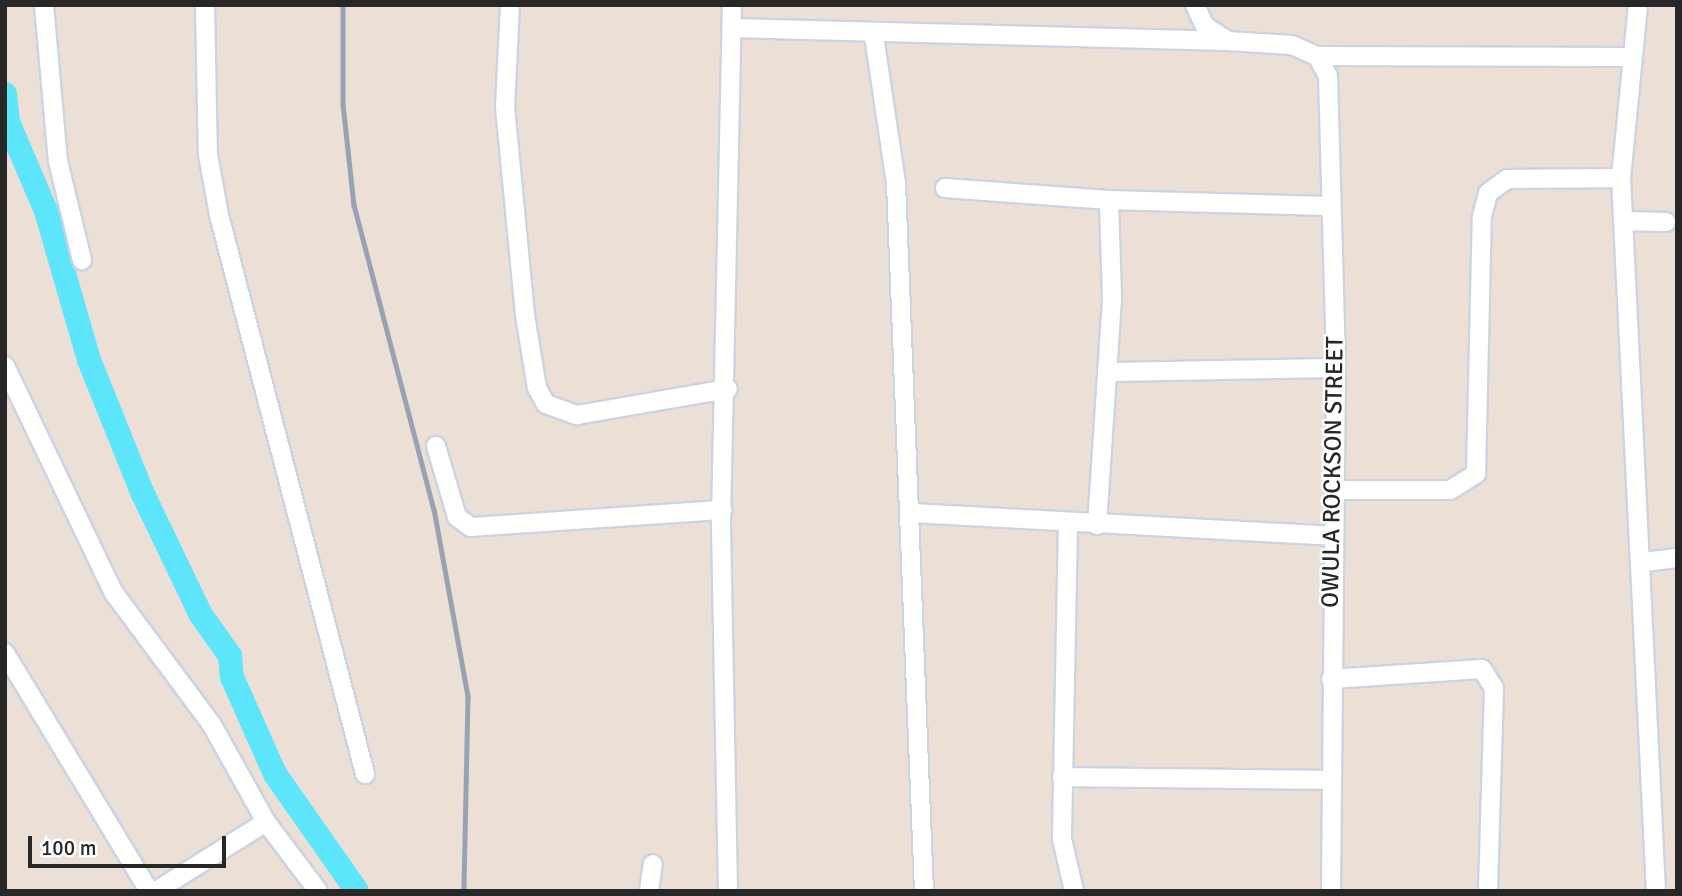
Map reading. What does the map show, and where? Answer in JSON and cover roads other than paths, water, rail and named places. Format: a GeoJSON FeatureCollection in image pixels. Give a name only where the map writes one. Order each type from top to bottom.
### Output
{"type":"FeatureCollection","features":[{"type":"Feature","properties":{"kind":"street"},"geometry":{"type":"LineString","coordinates":[[44,5],[58,161],[82,260]]}},
{"type":"Feature","properties":{"kind":"street"},"geometry":{"type":"LineString","coordinates":[[205,5],[208,155],[219,215],[365,774]]}},
{"type":"Feature","properties":{"kind":"street"},"geometry":{"type":"LineString","coordinates":[[510,5],[505,107],[525,315],[537,388],[546,404],[577,415],[728,389]]}},
{"type":"Feature","properties":{"kind":"street"},"geometry":{"type":"LineString","coordinates":[[728,891],[722,510],[728,389],[732,5]]}},
{"type":"Feature","properties":{"kind":"street"},"geometry":{"type":"LineString","coordinates":[[1195,5],[1205,26],[1228,41]]}},
{"type":"Feature","properties":{"kind":"street"},"geometry":{"type":"LineString","coordinates":[[1638,5],[1621,178],[1644,562],[1656,891]]}},
{"type":"Feature","properties":{"kind":"street"},"geometry":{"type":"LineString","coordinates":[[732,28],[874,36],[1228,41],[1292,45],[1317,56],[1631,57]]}},
{"type":"Feature","properties":{"kind":"street"},"geometry":{"type":"LineString","coordinates":[[874,36],[896,183],[912,513],[924,891]]}},
{"type":"Feature","properties":{"kind":"street","name":"OWULA ROCKSON STREET"},"geometry":{"type":"LineString","coordinates":[[1317,56],[1328,76],[1328,206],[1336,368],[1331,536],[1331,891]]}},
{"type":"Feature","properties":{"kind":"street"},"geometry":{"type":"LineString","coordinates":[[1334,490],[1450,490],[1476,474],[1482,216],[1488,193],[1507,179],[1621,178]]}},
{"type":"Feature","properties":{"kind":"street"},"geometry":{"type":"LineString","coordinates":[[945,188],[1109,200],[1328,206]]}},
{"type":"Feature","properties":{"kind":"street"},"geometry":{"type":"LineString","coordinates":[[1097,526],[1107,372],[1109,200]]}},
{"type":"Feature","properties":{"kind":"street"},"geometry":{"type":"LineString","coordinates":[[1624,222],[1666,222]]}},
{"type":"Feature","properties":{"kind":"street"},"geometry":{"type":"LineString","coordinates":[[5,366],[114,593],[212,725],[265,822],[318,891]]}},
{"type":"Feature","properties":{"kind":"street"},"geometry":{"type":"LineString","coordinates":[[1107,372],[1336,368]]}},
{"type":"Feature","properties":{"kind":"street"},"geometry":{"type":"LineString","coordinates":[[436,446],[457,517],[471,527],[722,510]]}},
{"type":"Feature","properties":{"kind":"street"},"geometry":{"type":"LineString","coordinates":[[912,513],[1097,526],[1331,536]]}},
{"type":"Feature","properties":{"kind":"street"},"geometry":{"type":"LineString","coordinates":[[1068,522],[1062,839],[1074,891]]}},
{"type":"Feature","properties":{"kind":"street"},"geometry":{"type":"LineString","coordinates":[[1644,562],[1677,558]]}},
{"type":"Feature","properties":{"kind":"street"},"geometry":{"type":"LineString","coordinates":[[5,653],[149,891]]}},
{"type":"Feature","properties":{"kind":"street"},"geometry":{"type":"LineString","coordinates":[[1332,679],[1482,669],[1494,688],[1488,891]]}},
{"type":"Feature","properties":{"kind":"street"},"geometry":{"type":"LineString","coordinates":[[1062,777],[1331,780]]}},
{"type":"Feature","properties":{"kind":"street"},"geometry":{"type":"LineString","coordinates":[[156,891],[265,822]]}},
{"type":"Feature","properties":{"kind":"street"},"geometry":{"type":"LineString","coordinates":[[649,891],[653,864]]}},
{"type":"Feature","properties":{"kind":"waterway"},"geometry":{"type":"LineString","coordinates":[[5,94],[8,122],[46,211],[89,360],[142,492],[201,615],[230,656],[232,677],[275,774],[357,891]]}},
{"type":"Feature","properties":{"kind":"railway"},"geometry":{"type":"LineString","coordinates":[[343,5],[343,104],[354,205],[434,509],[468,696],[464,891]]}}]}
